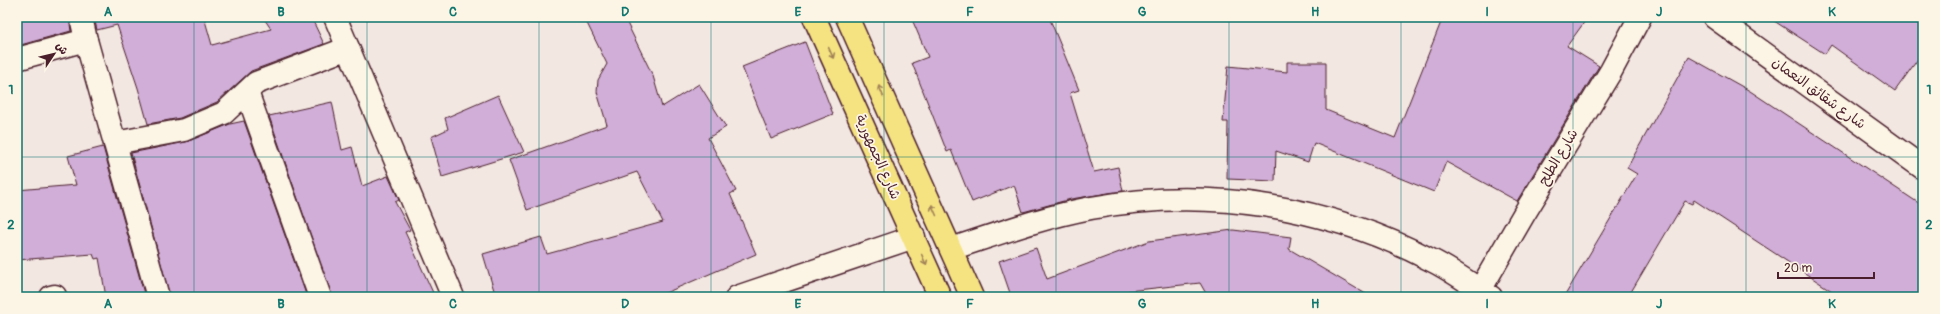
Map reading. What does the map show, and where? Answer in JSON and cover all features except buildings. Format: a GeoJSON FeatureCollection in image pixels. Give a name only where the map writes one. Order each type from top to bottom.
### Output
{"type":"FeatureCollection","features":[{"type":"Feature","properties":{"kind":"main road","name":"شارع الجمهورية"},"geometry":{"type":"LineString","coordinates":[[814,17],[940,297]]}},
{"type":"Feature","properties":{"kind":"main road","name":"شارع الجمهورية"},"geometry":{"type":"LineString","coordinates":[[847,17],[952,249],[972,297]]}},
{"type":"Feature","properties":{"kind":"street"},"geometry":{"type":"LineString","coordinates":[[81,17],[86,40],[158,297]]}},
{"type":"Feature","properties":{"kind":"street"},"geometry":{"type":"LineString","coordinates":[[335,17],[453,297]]}},
{"type":"Feature","properties":{"kind":"street","name":"شارع الطلح"},"geometry":{"type":"LineString","coordinates":[[1483,295],[1524,214],[1611,71],[1640,17]]}},
{"type":"Feature","properties":{"kind":"street","name":"شارع شقائق النعمان"},"geometry":{"type":"LineString","coordinates":[[1714,17],[1923,168]]}},
{"type":"Feature","properties":{"kind":"street"},"geometry":{"type":"LineString","coordinates":[[17,59],[86,40]]}},
{"type":"Feature","properties":{"kind":"street"},"geometry":{"type":"LineString","coordinates":[[115,143],[184,130],[224,113],[256,83],[348,48]]}},
{"type":"Feature","properties":{"kind":"street"},"geometry":{"type":"LineString","coordinates":[[246,92],[320,297]]}},
{"type":"Feature","properties":{"kind":"street"},"geometry":{"type":"LineString","coordinates":[[952,249],[1044,219],[1091,208],[1138,201],[1189,199],[1228,200],[1276,207],[1338,221],[1389,240],[1435,262],[1483,295]]}},
{"type":"Feature","properties":{"kind":"street"},"geometry":{"type":"LineString","coordinates":[[737,297],[914,237]]}}]}
